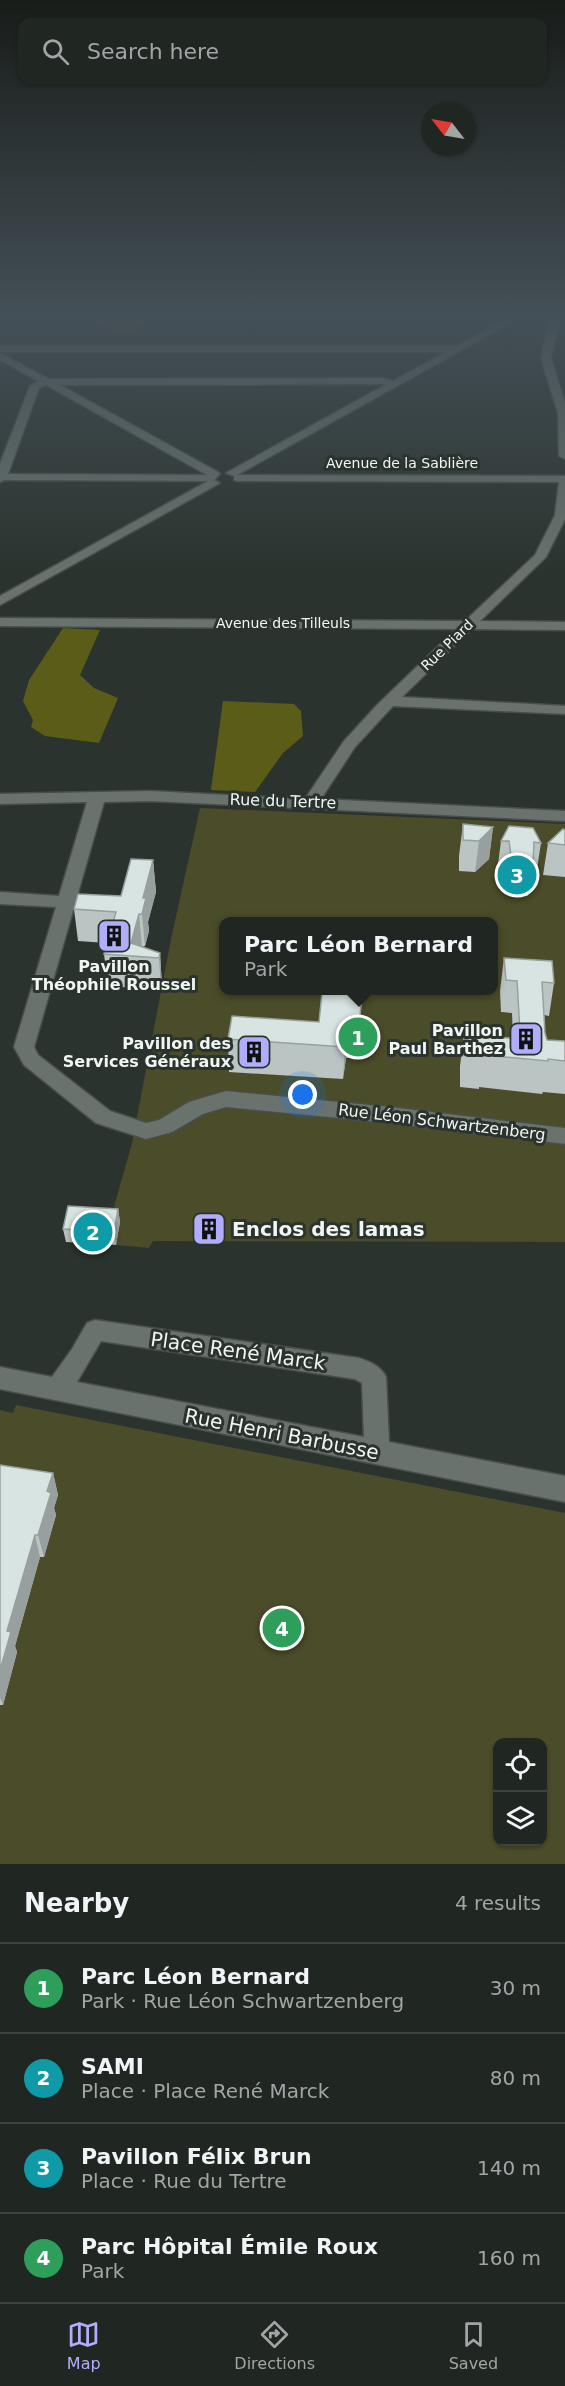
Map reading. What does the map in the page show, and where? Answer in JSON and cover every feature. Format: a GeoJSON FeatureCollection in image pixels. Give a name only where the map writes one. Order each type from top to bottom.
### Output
{"type":"FeatureCollection","features":[{"type":"Feature","properties":{"kind":"street"},"geometry":{"type":"LineString","coordinates":[[29,402],[0,478],[212,478]]}},
{"type":"Feature","properties":{"kind":"street"},"geometry":{"type":"LineString","coordinates":[[81,402],[212,478],[227,484],[235,482],[235,475],[363,402]]}},
{"type":"Feature","properties":{"kind":"street"},"geometry":{"type":"LineString","coordinates":[[562,402],[565,456]]}},
{"type":"Feature","properties":{"kind":"street","name":"Avenue de la Sablière"},"geometry":{"type":"LineString","coordinates":[[235,475],[565,481]]}},
{"type":"Feature","properties":{"kind":"street"},"geometry":{"type":"LineString","coordinates":[[0,601],[212,478]]}},
{"type":"Feature","properties":{"kind":"street","name":"Rue Piard"},"geometry":{"type":"LineString","coordinates":[[311,802],[349,744],[468,624],[540,557],[561,515],[565,481]]}},
{"type":"Feature","properties":{"kind":"street","name":"Avenue des Tilleuls"},"geometry":{"type":"LineString","coordinates":[[0,622],[565,626]]}},
{"type":"Feature","properties":{"kind":"street"},"geometry":{"type":"LineString","coordinates":[[390,701],[565,710]]}},
{"type":"Feature","properties":{"kind":"street","name":"Rue du Tertre"},"geometry":{"type":"LineString","coordinates":[[0,800],[150,796],[565,816]]}},
{"type":"Feature","properties":{"kind":"street"},"geometry":{"type":"LineString","coordinates":[[0,897],[66,902],[97,797]]}},
{"type":"Feature","properties":{"kind":"street","name":"Rue Léon Schwartzenberg"},"geometry":{"type":"LineString","coordinates":[[66,902],[24,1047],[31,1060],[103,1118],[146,1131],[165,1126],[196,1108],[226,1099],[390,1114],[565,1136]]}},
{"type":"Feature","properties":{"kind":"street","name":"Place René Marck"},"geometry":{"type":"LineString","coordinates":[[57,1390],[81,1357],[95,1330],[359,1369],[374,1377],[377,1452]]}},
{"type":"Feature","properties":{"kind":"street","name":"Rue Henri Barbusse"},"geometry":{"type":"LineString","coordinates":[[0,1378],[565,1489]]}},
{"type":"Feature","properties":{"kind":"green space"},"geometry":{"type":"Polygon","coordinates":[[[200,808],[565,824],[565,1242],[153,1241],[149,1248],[116,1245],[120,1222],[110,1221],[132,1143],[171,939],[200,808]]]}},
{"type":"Feature","properties":{"kind":"green space"},"geometry":{"type":"Polygon","coordinates":[[[16,1405],[565,1513],[565,1864],[0,1864],[0,1410],[13,1413],[16,1405]]]}},
{"type":"Feature","properties":{"kind":"shaded area"},"geometry":{"type":"Polygon","coordinates":[[[63,628],[100,630],[80,675],[94,688],[118,698],[99,743],[45,736],[31,727],[33,720],[23,701],[29,680],[63,628]]]}},
{"type":"Feature","properties":{"kind":"shaded area"},"geometry":{"type":"Polygon","coordinates":[[[223,701],[294,704],[301,711],[303,736],[283,753],[255,792],[211,790],[223,701]]]}},
{"type":"Feature","properties":{"kind":"building"},"geometry":{"type":"Polygon","coordinates":[[[463,824],[493,827],[479,841],[463,840],[463,824]]]}},
{"type":"Feature","properties":{"kind":"building"},"geometry":{"type":"Polygon","coordinates":[[[509,826],[533,828],[541,843],[534,842],[533,864],[512,863],[509,841],[501,841],[509,826]]]}},
{"type":"Feature","properties":{"kind":"building"},"geometry":{"type":"Polygon","coordinates":[[[563,829],[565,830],[565,845],[548,843],[563,829]]]}},
{"type":"Feature","properties":{"kind":"building"},"geometry":{"type":"Polygon","coordinates":[[[131,859],[153,860],[143,898],[146,898],[142,914],[139,914],[131,943],[160,953],[159,958],[104,954],[116,912],[74,909],[78,894],[121,896],[131,859]]]}},
{"type":"Feature","properties":{"kind":"building"},"geometry":{"type":"Polygon","coordinates":[[[504,958],[552,961],[554,983],[542,982],[545,1033],[547,1040],[565,1041],[565,1061],[464,1055],[464,1034],[518,1039],[520,1032],[517,981],[506,980],[504,958]]]}},
{"type":"Feature","properties":{"kind":"building"},"geometry":{"type":"Polygon","coordinates":[[[322,995],[362,995],[359,1026],[347,1025],[345,1047],[228,1039],[232,1016],[319,1022],[322,995]]]}},
{"type":"Feature","properties":{"kind":"building"},"geometry":{"type":"Polygon","coordinates":[[[68,1206],[118,1209],[114,1232],[63,1229],[68,1206]]]}},
{"type":"Feature","properties":{"kind":"building"},"geometry":{"type":"Polygon","coordinates":[[[0,1465],[53,1473],[47,1491],[51,1493],[38,1535],[35,1535],[7,1631],[11,1632],[0,1670],[0,1465]]]}},
{"type":"Feature","properties":{"kind":"place","name":"Pavillon Félix Brun"},"geometry":{"type":"Point","coordinates":[517,875]}},
{"type":"Feature","properties":{"kind":"place","name":"Pavillon Théophile Roussel"},"geometry":{"type":"Point","coordinates":[114,936]}},
{"type":"Feature","properties":{"kind":"place","name":"Parc Léon Bernard"},"geometry":{"type":"Point","coordinates":[358,1037]}},
{"type":"Feature","properties":{"kind":"place","name":"Pavillon Paul Barthez"},"geometry":{"type":"Point","coordinates":[526,1039]}},
{"type":"Feature","properties":{"kind":"place","name":"Pavillon des Services Généraux"},"geometry":{"type":"Point","coordinates":[254,1052]}},
{"type":"Feature","properties":{"kind":"place","name":"Enclos des lamas"},"geometry":{"type":"Point","coordinates":[209,1229]}},
{"type":"Feature","properties":{"kind":"place","name":"SAMI"},"geometry":{"type":"Point","coordinates":[93,1232]}},
{"type":"Feature","properties":{"kind":"place","name":"Parc Hôpital Émile Roux"},"geometry":{"type":"Point","coordinates":[282,1628]}}]}
